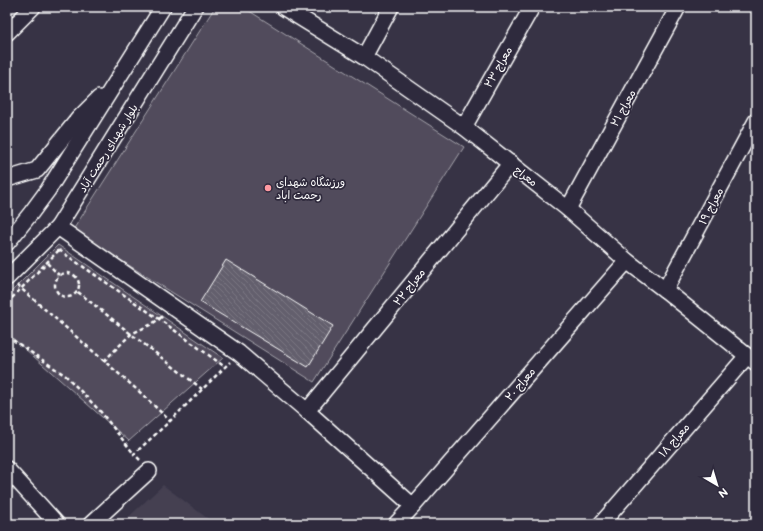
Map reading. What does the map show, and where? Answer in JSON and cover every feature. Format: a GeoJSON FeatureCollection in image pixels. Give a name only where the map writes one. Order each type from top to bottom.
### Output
{"type":"FeatureCollection","features":[{"type":"Feature","properties":{"kind":"street"},"geometry":{"type":"LineString","coordinates":[[7,34],[33,7]]}},
{"type":"Feature","properties":{"kind":"street"},"geometry":{"type":"LineString","coordinates":[[7,242],[48,190],[163,7]]}},
{"type":"Feature","properties":{"kind":"street","name":"بلوار شهدای رحمت آباد"},"geometry":{"type":"LineString","coordinates":[[7,277],[58,227],[195,7]]}},
{"type":"Feature","properties":{"kind":"street","name":"معراج"},"geometry":{"type":"LineString","coordinates":[[283,7],[364,57],[464,126],[568,209],[627,261],[752,359]]}},
{"type":"Feature","properties":{"kind":"street"},"geometry":{"type":"LineString","coordinates":[[364,57],[390,7]]}},
{"type":"Feature","properties":{"kind":"street","name":"معراج ۲۳"},"geometry":{"type":"LineString","coordinates":[[464,126],[532,7]]}},
{"type":"Feature","properties":{"kind":"street","name":"معراج ۲۱"},"geometry":{"type":"LineString","coordinates":[[568,209],[678,7]]}},
{"type":"Feature","properties":{"kind":"street"},"geometry":{"type":"LineString","coordinates":[[7,179],[37,170],[78,118],[117,81]]}},
{"type":"Feature","properties":{"kind":"street","name":"معراج ۱۹"},"geometry":{"type":"LineString","coordinates":[[665,290],[756,121]]}},
{"type":"Feature","properties":{"kind":"street","name":"معراج ۲۲"},"geometry":{"type":"LineString","coordinates":[[307,411],[511,163]]}},
{"type":"Feature","properties":{"kind":"street"},"geometry":{"type":"LineString","coordinates":[[58,227],[239,353],[414,506]]}},
{"type":"Feature","properties":{"kind":"street","name":"معراج ۲۰"},"geometry":{"type":"LineString","coordinates":[[399,523],[627,261]]}},
{"type":"Feature","properties":{"kind":"street","name":"معراج ۱۸"},"geometry":{"type":"LineString","coordinates":[[601,524],[752,359]]}},
{"type":"Feature","properties":{"kind":"street"},"geometry":{"type":"LineString","coordinates":[[7,469],[57,524]]}},
{"type":"Feature","properties":{"kind":"street"},"geometry":{"type":"LineString","coordinates":[[91,524],[149,471]]}},
{"type":"Feature","properties":{"kind":"path"},"geometry":{"type":"LineString","coordinates":[[59,250],[159,319],[225,367]]}},
{"type":"Feature","properties":{"kind":"path"},"geometry":{"type":"LineString","coordinates":[[47,263],[59,275]]}},
{"type":"Feature","properties":{"kind":"path"},"geometry":{"type":"LineString","coordinates":[[68,273],[76,276],[79,283],[78,292],[71,297],[62,297],[56,291],[55,283],[59,275],[68,273]]}},
{"type":"Feature","properties":{"kind":"path"},"geometry":{"type":"LineString","coordinates":[[7,277],[142,394],[170,421]]}},
{"type":"Feature","properties":{"kind":"path"},"geometry":{"type":"LineString","coordinates":[[78,292],[202,389]]}},
{"type":"Feature","properties":{"kind":"path"},"geometry":{"type":"LineString","coordinates":[[104,361],[131,334],[152,324],[174,308]]}},
{"type":"Feature","properties":{"kind":"path"},"geometry":{"type":"LineString","coordinates":[[7,336],[66,376],[100,411],[149,471]]}},
{"type":"Feature","properties":{"kind":"path"},"geometry":{"type":"LineString","coordinates":[[134,454],[239,353]]}},
{"type":"Feature","properties":{"kind":"shaded area","name":"ورزشگاه شهدای رحمت اباد"},"geometry":{"type":"Polygon","coordinates":[[[215,7],[243,7],[464,147],[314,382],[73,230],[215,7]]]}},
{"type":"Feature","properties":{"kind":"shaded area"},"geometry":{"type":"Polygon","coordinates":[[[58,245],[223,358],[129,441],[7,333],[7,296],[58,245]]]}},
{"type":"Feature","properties":{"kind":"shaded area"},"geometry":{"type":"Polygon","coordinates":[[[163,485],[215,524],[121,524],[163,485]]]}},
{"type":"Feature","properties":{"kind":"building"},"geometry":{"type":"Polygon","coordinates":[[[226,260],[333,326],[308,367],[200,302],[226,260]]]}},
{"type":"Feature","properties":{"kind":"place","name":"ورزشگاه شهدای رحمت اباد"},"geometry":{"type":"Point","coordinates":[268,188]}}]}
